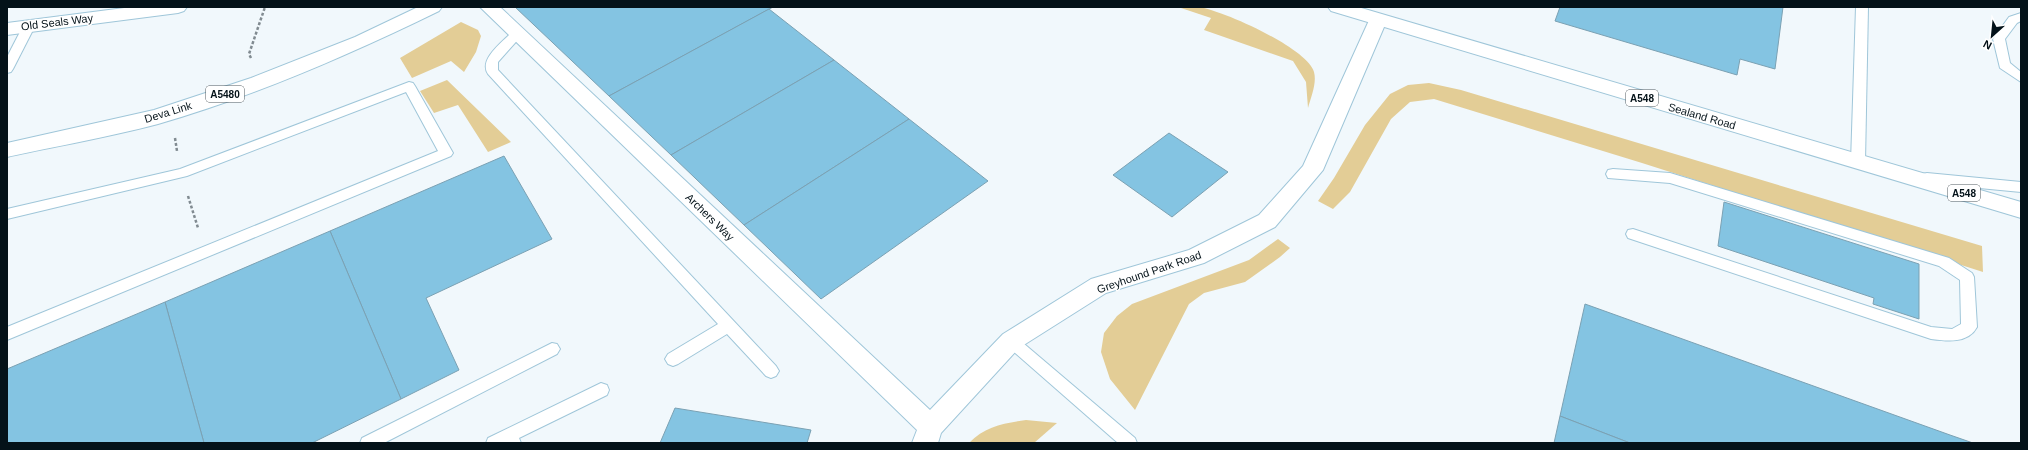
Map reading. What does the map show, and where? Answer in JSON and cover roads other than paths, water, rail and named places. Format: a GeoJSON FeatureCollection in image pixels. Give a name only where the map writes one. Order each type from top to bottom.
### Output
{"type":"FeatureCollection","features":[{"type":"Feature","properties":{"kind":"street","name":"Old Seals Way"},"geometry":{"type":"LineString","coordinates":[[7,29],[178,7]]}},
{"type":"Feature","properties":{"kind":"street","name":"Deva Link"},"geometry":{"type":"LineString","coordinates":[[7,150],[156,117],[258,83],[362,41],[434,7]]}},
{"type":"Feature","properties":{"kind":"street","name":"Archers Way"},"geometry":{"type":"LineString","coordinates":[[489,7],[928,435]]}},
{"type":"Feature","properties":{"kind":"street","name":"Sealand Road"},"geometry":{"type":"LineString","coordinates":[[1345,8],[1378,20],[2021,210]]}},
{"type":"Feature","properties":{"kind":"street","name":"Greyhound Park Road"},"geometry":{"type":"LineString","coordinates":[[928,435],[1011,341],[1099,286],[1196,257],[1267,221],[1312,170],[1378,20]]}},
{"type":"Feature","properties":{"kind":"lane"},"geometry":{"type":"LineString","coordinates":[[1858,162],[1862,7]]}},
{"type":"Feature","properties":{"kind":"lane"},"geometry":{"type":"LineString","coordinates":[[2021,17],[2013,20],[1999,40],[2004,65],[2021,78]]}},
{"type":"Feature","properties":{"kind":"lane"},"geometry":{"type":"LineString","coordinates":[[7,69],[29,26]]}},
{"type":"Feature","properties":{"kind":"lane"},"geometry":{"type":"LineString","coordinates":[[517,34],[492,61],[492,71],[771,371]]}},
{"type":"Feature","properties":{"kind":"lane"},"geometry":{"type":"LineString","coordinates":[[7,214],[182,173],[409,86],[446,153],[7,334]]}},
{"type":"Feature","properties":{"kind":"lane"},"geometry":{"type":"LineString","coordinates":[[1612,174],[1670,178],[1944,262],[1967,277],[1969,327],[1954,335],[1931,333],[1633,234]]}},
{"type":"Feature","properties":{"kind":"lane"},"geometry":{"type":"LineString","coordinates":[[1907,176],[2021,187]]}},
{"type":"Feature","properties":{"kind":"lane"},"geometry":{"type":"LineString","coordinates":[[673,359],[729,325]]}},
{"type":"Feature","properties":{"kind":"lane"},"geometry":{"type":"LineString","coordinates":[[1011,341],[1129,443]]}},
{"type":"Feature","properties":{"kind":"lane"},"geometry":{"type":"LineString","coordinates":[[368,443],[552,349]]}},
{"type":"Feature","properties":{"kind":"lane"},"geometry":{"type":"LineString","coordinates":[[494,443],[511,439],[601,390]]}}]}
